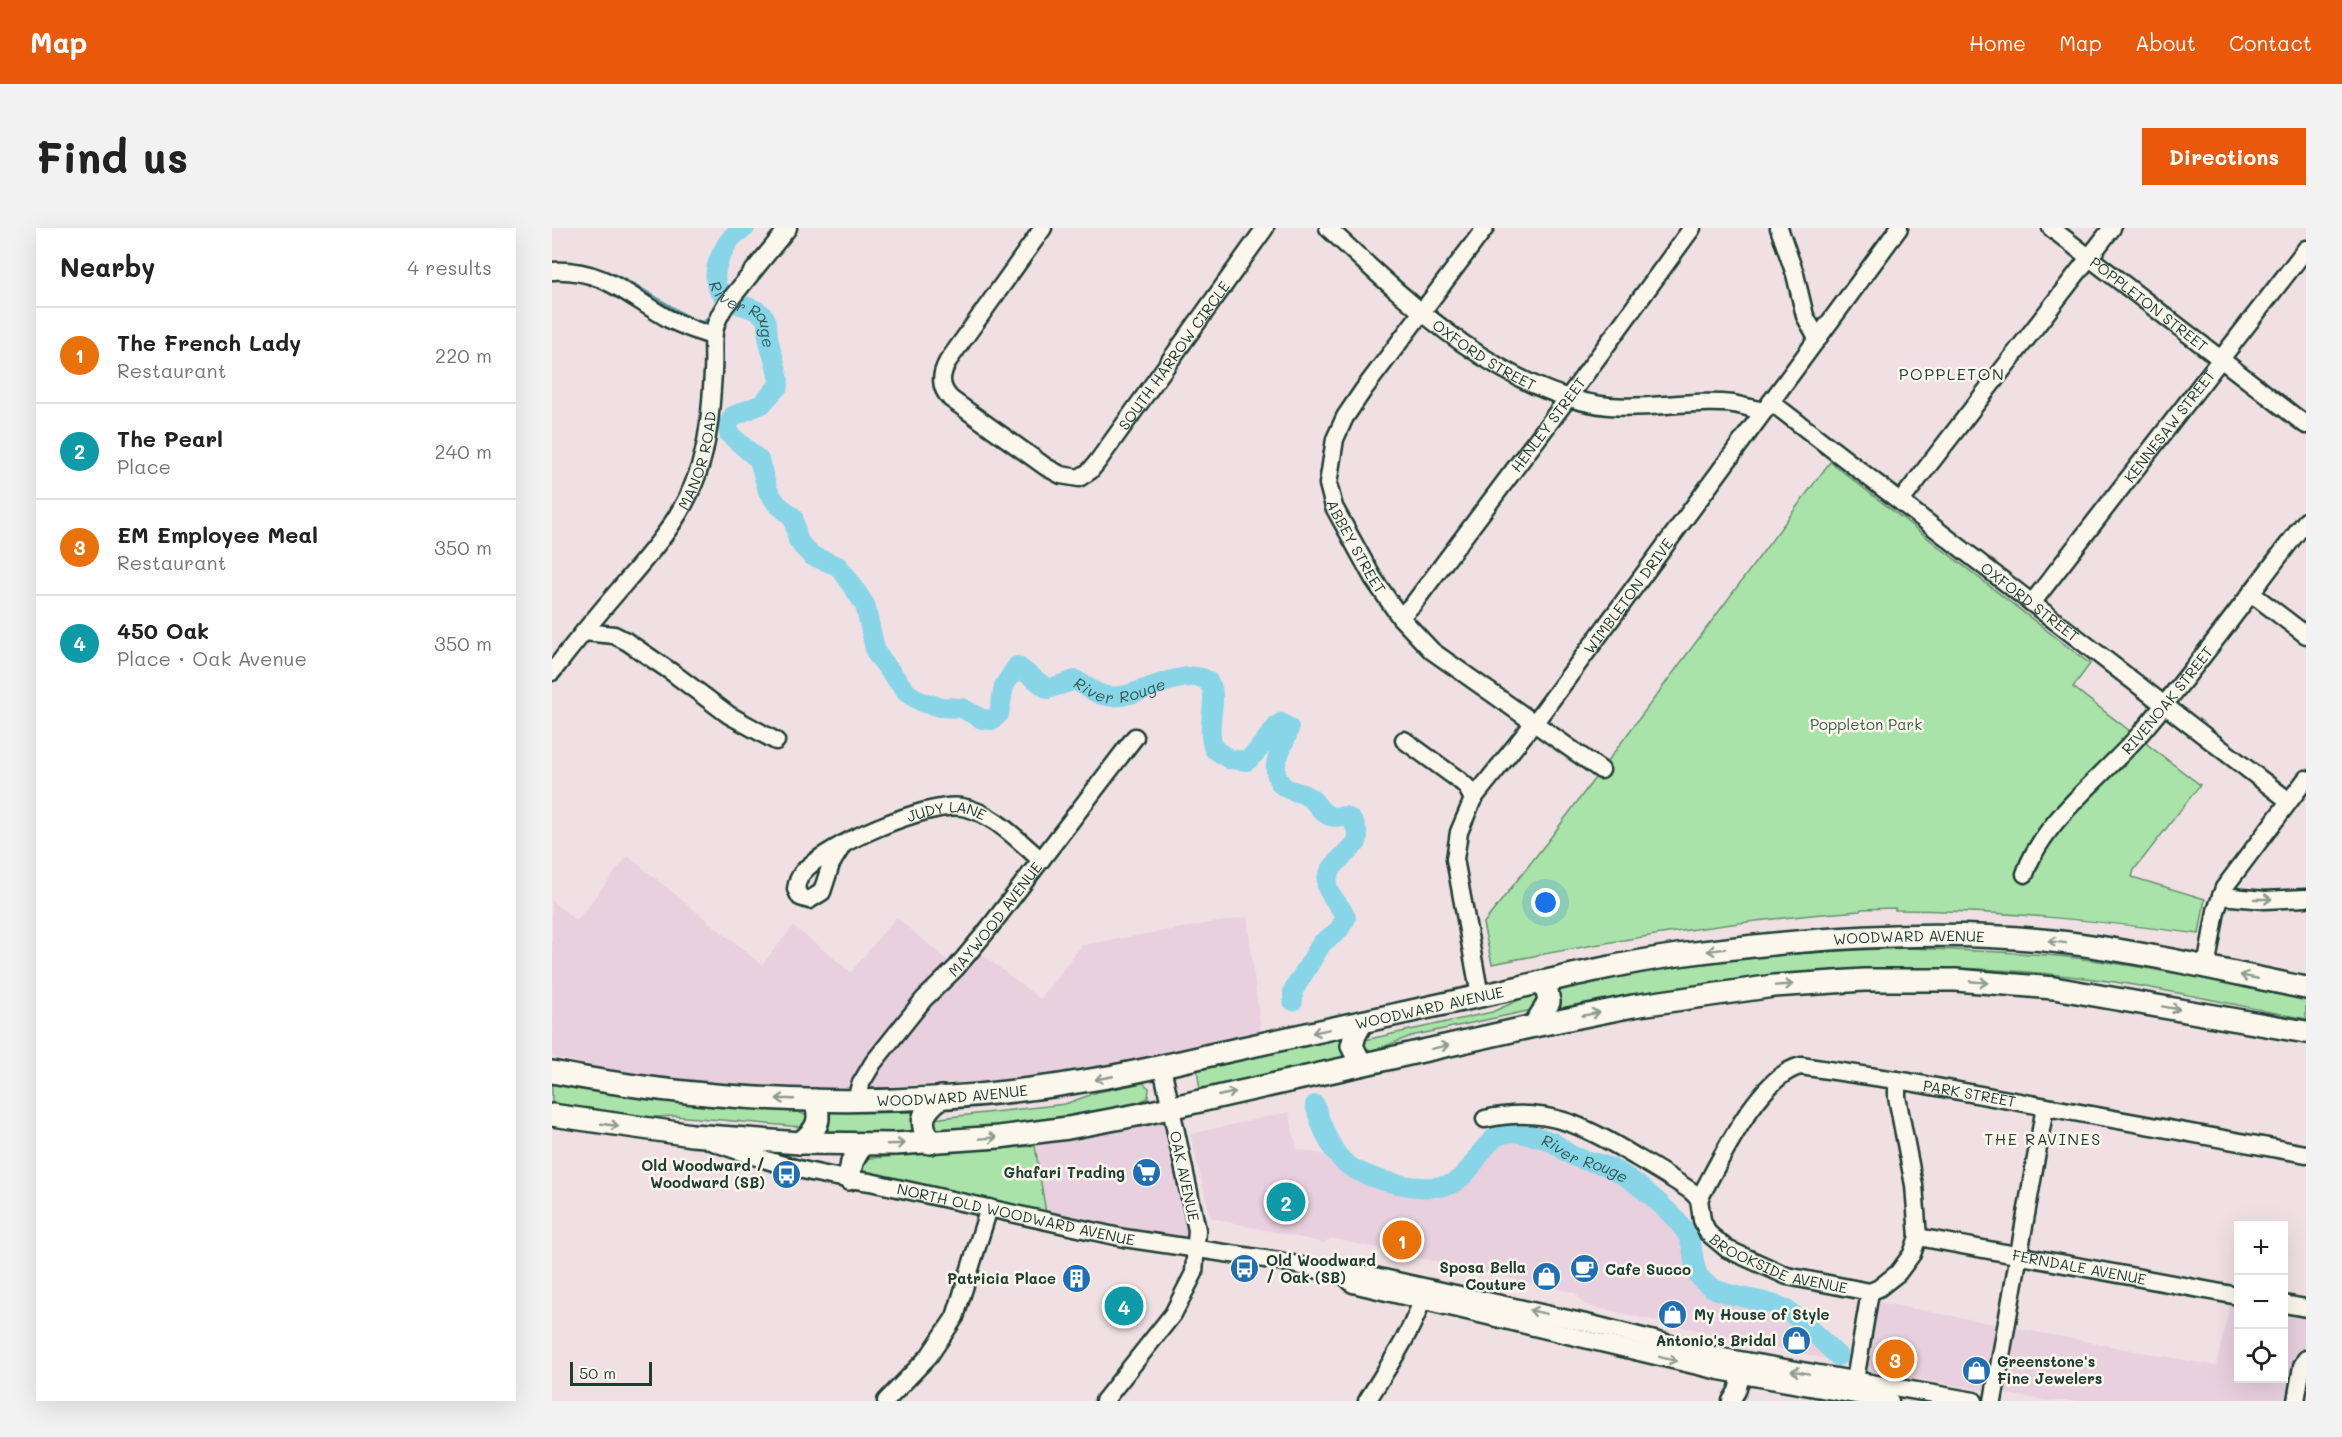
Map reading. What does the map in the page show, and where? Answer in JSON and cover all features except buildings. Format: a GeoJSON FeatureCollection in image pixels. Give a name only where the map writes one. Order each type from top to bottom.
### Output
{"type":"FeatureCollection","features":[{"type":"Feature","properties":{"kind":"main road","name":"WOODWARD AVENUE"},"geometry":{"type":"LineString","coordinates":[[552,1071],[658,1089],[733,1097],[814,1100],[941,1097],[1049,1087],[1162,1067],[1541,982],[1671,956],[1724,949],[1895,935],[2050,941],[2131,952],[2306,988]]}},
{"type":"Feature","properties":{"kind":"main road"},"geometry":{"type":"LineString","coordinates":[[552,1116],[692,1135],[800,1143],[930,1143],[1040,1132],[1170,1108],[1534,1026],[1690,996],[1774,986],[1864,980],[1956,980],[2054,988],[2306,1032]]}},
{"type":"Feature","properties":{"kind":"main road"},"geometry":{"type":"LineString","coordinates":[[1534,1026],[1550,1002],[1541,982]]}},
{"type":"Feature","properties":{"kind":"main road"},"geometry":{"type":"LineString","coordinates":[[1361,1065],[1352,1046],[1354,1035],[1362,1022]]}},
{"type":"Feature","properties":{"kind":"main road"},"geometry":{"type":"LineString","coordinates":[[930,1143],[924,1131],[923,1118],[931,1105],[941,1097]]}},
{"type":"Feature","properties":{"kind":"main road"},"geometry":{"type":"LineString","coordinates":[[800,1143],[811,1135],[819,1122],[818,1109],[814,1100]]}},
{"type":"Feature","properties":{"kind":"main road"},"geometry":{"type":"LineString","coordinates":[[849,1179],[852,1162],[862,1144]]}},
{"type":"Feature","properties":{"kind":"street","name":"MANOR ROAD"},"geometry":{"type":"LineString","coordinates":[[552,672],[669,531],[693,488],[702,460],[708,426],[713,373],[712,336],[717,320],[725,306],[788,228]]}},
{"type":"Feature","properties":{"kind":"street","name":"SOUTH HARROW CIRCLE"},"geometry":{"type":"LineString","coordinates":[[1043,228],[948,361],[941,380],[945,393],[951,399],[1037,461],[1061,476],[1079,478],[1098,462],[1265,228]]}},
{"type":"Feature","properties":{"kind":"street","name":"OXFORD STREET"},"geometry":{"type":"LineString","coordinates":[[1328,228],[1423,311],[1488,360],[1531,383],[1568,398],[1608,406],[1662,407],[1726,404],[1767,406],[1901,501],[2289,801]]}},
{"type":"Feature","properties":{"kind":"street","name":"ABBEY STREET"},"geometry":{"type":"LineString","coordinates":[[1485,228],[1345,417],[1335,439],[1329,465],[1328,484],[1334,507],[1373,578],[1400,617],[1432,651],[1601,770]]}},
{"type":"Feature","properties":{"kind":"street","name":"HENLEY STREET"},"geometry":{"type":"LineString","coordinates":[[1400,617],[1414,603],[1568,398],[1692,228]]}},
{"type":"Feature","properties":{"kind":"street"},"geometry":{"type":"LineString","coordinates":[[1779,228],[1795,274],[1805,316],[1818,339]]}},
{"type":"Feature","properties":{"kind":"street","name":"WIMBLETON DRIVE"},"geometry":{"type":"LineString","coordinates":[[1480,996],[1455,859],[1459,832],[1473,799],[1534,723],[1899,228]]}},
{"type":"Feature","properties":{"kind":"street","name":"POPPLETON STREET"},"geometry":{"type":"LineString","coordinates":[[2051,228],[2306,425]]}},
{"type":"Feature","properties":{"kind":"street"},"geometry":{"type":"LineString","coordinates":[[1901,501],[2112,228]]}},
{"type":"Feature","properties":{"kind":"street","name":"KENNESAW STREET"},"geometry":{"type":"LineString","coordinates":[[2032,603],[2306,249]]}},
{"type":"Feature","properties":{"kind":"street"},"geometry":{"type":"LineString","coordinates":[[552,271],[579,272],[606,280],[685,327],[712,336]]}},
{"type":"Feature","properties":{"kind":"street","name":"RIVENOAK STREET"},"geometry":{"type":"LineString","coordinates":[[2025,874],[2031,856],[2069,808],[2138,737],[2306,521]]}},
{"type":"Feature","properties":{"kind":"street"},"geometry":{"type":"LineString","coordinates":[[2251,592],[2306,635]]}},
{"type":"Feature","properties":{"kind":"street"},"geometry":{"type":"LineString","coordinates":[[606,606],[607,620],[614,635]]}},
{"type":"Feature","properties":{"kind":"street"},"geometry":{"type":"LineString","coordinates":[[584,632],[614,635],[673,673],[729,715],[776,741]]}},
{"type":"Feature","properties":{"kind":"street","name":"MAYWOOD AVENUE"},"geometry":{"type":"LineString","coordinates":[[856,1100],[865,1074],[924,999],[956,968],[1135,737]]}},
{"type":"Feature","properties":{"kind":"street"},"geometry":{"type":"LineString","coordinates":[[1404,740],[1459,780],[1466,786],[1473,799]]}},
{"type":"Feature","properties":{"kind":"street"},"geometry":{"type":"LineString","coordinates":[[2206,968],[2221,896],[2230,878],[2306,779]]}},
{"type":"Feature","properties":{"kind":"street","name":"JUDY LANE"},"geometry":{"type":"LineString","coordinates":[[842,846],[863,834],[920,812],[961,806],[988,817],[1041,860]]}},
{"type":"Feature","properties":{"kind":"street"},"geometry":{"type":"LineString","coordinates":[[2221,896],[2265,900],[2306,898]]}},
{"type":"Feature","properties":{"kind":"street","name":"PARK STREET"},"geometry":{"type":"LineString","coordinates":[[1698,1199],[1740,1125],[1771,1085],[1786,1071],[1801,1066],[1898,1080],[2306,1154]]}},
{"type":"Feature","properties":{"kind":"street","name":"OAK AVENUE"},"geometry":{"type":"LineString","coordinates":[[1104,1401],[1178,1306],[1193,1278],[1197,1230],[1162,1067]]}},
{"type":"Feature","properties":{"kind":"street"},"geometry":{"type":"LineString","coordinates":[[1898,1080],[1897,1097],[1914,1185],[1918,1237]]}},
{"type":"Feature","properties":{"kind":"street"},"geometry":{"type":"LineString","coordinates":[[1993,1401],[2045,1107]]}},
{"type":"Feature","properties":{"kind":"street"},"geometry":{"type":"LineString","coordinates":[[1485,1119],[1511,1114],[1531,1114],[1584,1127],[1600,1134],[1680,1183],[1698,1199]]}},
{"type":"Feature","properties":{"kind":"street","name":"NORTH OLD WOODWARD AVENUE"},"geometry":{"type":"LineString","coordinates":[[692,1135],[786,1166],[870,1182],[1124,1238],[1271,1260],[1345,1276],[1353,1284],[1424,1294],[1744,1369],[1854,1388],[1974,1401]]}},
{"type":"Feature","properties":{"kind":"street","name":"BROOKSIDE AVENUE"},"geometry":{"type":"LineString","coordinates":[[1698,1199],[1704,1227],[1713,1239],[1727,1249],[1786,1276],[1870,1292],[1898,1273],[1912,1254],[1918,1237]]}},
{"type":"Feature","properties":{"kind":"street"},"geometry":{"type":"LineString","coordinates":[[886,1401],[937,1346],[955,1317],[989,1208]]}},
{"type":"Feature","properties":{"kind":"street","name":"FERNDALE AVENUE"},"geometry":{"type":"LineString","coordinates":[[1918,1237],[2234,1295]]}},
{"type":"Feature","properties":{"kind":"street"},"geometry":{"type":"LineString","coordinates":[[1854,1388],[1870,1292]]}},
{"type":"Feature","properties":{"kind":"street"},"geometry":{"type":"LineString","coordinates":[[1367,1401],[1407,1338],[1424,1294]]}},
{"type":"Feature","properties":{"kind":"street"},"geometry":{"type":"LineString","coordinates":[[2288,1305],[2306,1308]]}},
{"type":"Feature","properties":{"kind":"street"},"geometry":{"type":"LineString","coordinates":[[2296,1401],[2302,1366],[2306,1359]]}},
{"type":"Feature","properties":{"kind":"street"},"geometry":{"type":"LineString","coordinates":[[1731,1401],[1744,1369]]}},
{"type":"Feature","properties":{"kind":"street","name":"NORTH OLD WOODWARD AVENUE"},"geometry":{"type":"LineString","coordinates":[[1854,1388],[1890,1401]]}},
{"type":"Feature","properties":{"kind":"shaded area"},"geometry":{"type":"Polygon","coordinates":[[[628,856],[762,965],[793,926],[851,972],[896,917],[960,971],[978,951],[1040,999],[1082,945],[1247,917],[1261,1033],[1108,1065],[1028,1078],[835,1090],[714,1083],[643,1076],[552,1057],[552,901],[576,921],[628,856]]]}},
{"type":"Feature","properties":{"kind":"shaded area"},"geometry":{"type":"Polygon","coordinates":[[[1289,1112],[1297,1149],[1340,1158],[1361,1174],[1435,1188],[1454,1182],[1471,1168],[1493,1137],[1515,1133],[1551,1141],[1574,1157],[1610,1168],[1650,1195],[1687,1234],[1694,1264],[1702,1280],[1709,1286],[1793,1314],[1831,1360],[1585,1305],[1575,1293],[1331,1238],[1324,1243],[1211,1218],[1190,1134],[1289,1112]]]}},
{"type":"Feature","properties":{"kind":"shaded area"},"geometry":{"type":"Polygon","coordinates":[[[1165,1121],[1188,1223],[1186,1238],[1046,1213],[1035,1146],[1165,1121]]]}},
{"type":"Feature","properties":{"kind":"shaded area"},"geometry":{"type":"Polygon","coordinates":[[[2231,1300],[2234,1301],[2234,1383],[2288,1383],[2288,1310],[2306,1314],[2306,1401],[2048,1401],[1870,1371],[1866,1365],[1871,1324],[1878,1302],[2216,1366],[2231,1300]]]}},
{"type":"Feature","properties":{"kind":"green space","name":"Poppleton Park"},"geometry":{"type":"Polygon","coordinates":[[[1830,462],[2090,664],[2073,687],[2200,785],[2134,870],[2132,877],[2205,899],[2199,934],[2010,914],[1895,910],[1895,908],[1861,909],[1860,911],[1675,932],[1492,964],[1483,924],[1551,837],[1830,462]]]}},
{"type":"Feature","properties":{"kind":"green space"},"geometry":{"type":"Polygon","coordinates":[[[1909,948],[2046,955],[2145,968],[2306,1000],[2306,1019],[2164,990],[2107,981],[2012,971],[1947,968],[1881,968],[1752,978],[1687,986],[1558,1011],[1554,991],[1686,965],[1775,955],[1909,948]]]}},
{"type":"Feature","properties":{"kind":"green space"},"geometry":{"type":"Polygon","coordinates":[[[1528,996],[1537,996],[1539,1002],[1532,1010],[1411,1036],[1373,1051],[1361,1052],[1359,1046],[1365,1040],[1492,1012],[1528,996]]]}},
{"type":"Feature","properties":{"kind":"green space"},"geometry":{"type":"Polygon","coordinates":[[[1344,1038],[1342,1051],[1345,1058],[1200,1089],[1197,1070],[1344,1038]]]}},
{"type":"Feature","properties":{"kind":"green space"},"geometry":{"type":"Polygon","coordinates":[[[552,1082],[675,1101],[798,1112],[810,1117],[808,1124],[802,1127],[675,1116],[637,1118],[552,1103],[552,1082]]]}},
{"type":"Feature","properties":{"kind":"green space"},"geometry":{"type":"Polygon","coordinates":[[[1143,1083],[1149,1088],[1148,1098],[1119,1108],[1097,1112],[936,1132],[932,1119],[1065,1104],[1098,1092],[1143,1083]]]}},
{"type":"Feature","properties":{"kind":"green space"},"geometry":{"type":"Polygon","coordinates":[[[827,1112],[915,1112],[912,1124],[915,1132],[825,1133],[828,1123],[827,1112]]]}},
{"type":"Feature","properties":{"kind":"green space"},"geometry":{"type":"Polygon","coordinates":[[[1035,1146],[1046,1213],[859,1171],[859,1159],[1035,1146]]]}},
{"type":"Feature","properties":{"kind":"waterway","name":"River Rouge"},"geometry":{"type":"LineString","coordinates":[[745,228],[734,235],[723,251],[715,279],[720,292],[725,297],[758,311],[765,318],[779,385],[762,404],[733,416],[728,425],[729,434],[759,460],[768,491],[777,504],[793,517],[798,540],[803,547],[812,556],[838,566],[846,576],[865,605],[876,653],[907,693],[922,702],[940,707],[962,708],[982,719],[992,720],[999,714],[1004,686],[1017,666],[1048,689],[1075,680],[1099,694],[1110,696],[1128,695],[1173,680],[1196,677],[1205,680],[1211,686],[1213,692],[1212,741],[1214,749],[1229,759],[1247,761],[1277,726],[1281,723],[1289,728],[1276,764],[1279,782],[1287,788],[1306,795],[1327,815],[1348,817],[1358,834],[1357,842],[1334,865],[1327,878],[1330,893],[1346,918],[1338,931],[1322,943],[1293,991],[1293,1001]]}},
{"type":"Feature","properties":{"kind":"waterway"},"geometry":{"type":"LineString","coordinates":[[557,263],[576,264],[613,274],[696,322],[704,322],[712,314]]}},
{"type":"Feature","properties":{"kind":"waterway","name":"River Rouge"},"geometry":{"type":"LineString","coordinates":[[1315,1105],[1330,1142],[1343,1161],[1365,1174],[1397,1184],[1430,1187],[1455,1182],[1471,1167],[1490,1142],[1507,1133],[1519,1133],[1546,1140],[1573,1156],[1608,1167],[1640,1187],[1681,1225],[1690,1240],[1696,1271],[1703,1281],[1719,1291],[1779,1306],[1801,1321],[1838,1356]]}},
{"type":"Feature","properties":{"kind":"place","name":"Ghafari Trading"},"geometry":{"type":"Point","coordinates":[1146,1172]}},
{"type":"Feature","properties":{"kind":"place","name":"Old Woodward / Woodward (SB)"},"geometry":{"type":"Point","coordinates":[786,1174]}},
{"type":"Feature","properties":{"kind":"place","name":"The Pearl"},"geometry":{"type":"Point","coordinates":[1286,1202]}},
{"type":"Feature","properties":{"kind":"place","name":"The French Lady"},"geometry":{"type":"Point","coordinates":[1402,1240]}},
{"type":"Feature","properties":{"kind":"place","name":"Old Woodward / Oak (SB)"},"geometry":{"type":"Point","coordinates":[1245,1269]}},
{"type":"Feature","properties":{"kind":"place","name":"Cafe Succo"},"geometry":{"type":"Point","coordinates":[1584,1269]}},
{"type":"Feature","properties":{"kind":"place","name":"Sposa Bella Couture"},"geometry":{"type":"Point","coordinates":[1547,1276]}},
{"type":"Feature","properties":{"kind":"place","name":"Patricia Place"},"geometry":{"type":"Point","coordinates":[1077,1278]}},
{"type":"Feature","properties":{"kind":"place","name":"450 Oak"},"geometry":{"type":"Point","coordinates":[1124,1306]}},
{"type":"Feature","properties":{"kind":"place","name":"My House of Style"},"geometry":{"type":"Point","coordinates":[1673,1314]}},
{"type":"Feature","properties":{"kind":"place","name":"Antonio's Bridal"},"geometry":{"type":"Point","coordinates":[1797,1340]}},
{"type":"Feature","properties":{"kind":"place","name":"EM Employee Meal"},"geometry":{"type":"Point","coordinates":[1895,1359]}},
{"type":"Feature","properties":{"kind":"place","name":"Greenstone's Fine Jewelers"},"geometry":{"type":"Point","coordinates":[1976,1370]}},
{"type":"Feature","properties":{"kind":"district","name":"POPPLETON"},"geometry":{"type":"Point","coordinates":[1952,373]}},
{"type":"Feature","properties":{"kind":"district","name":"THE RAVINES"},"geometry":{"type":"Point","coordinates":[2043,1138]}}]}
